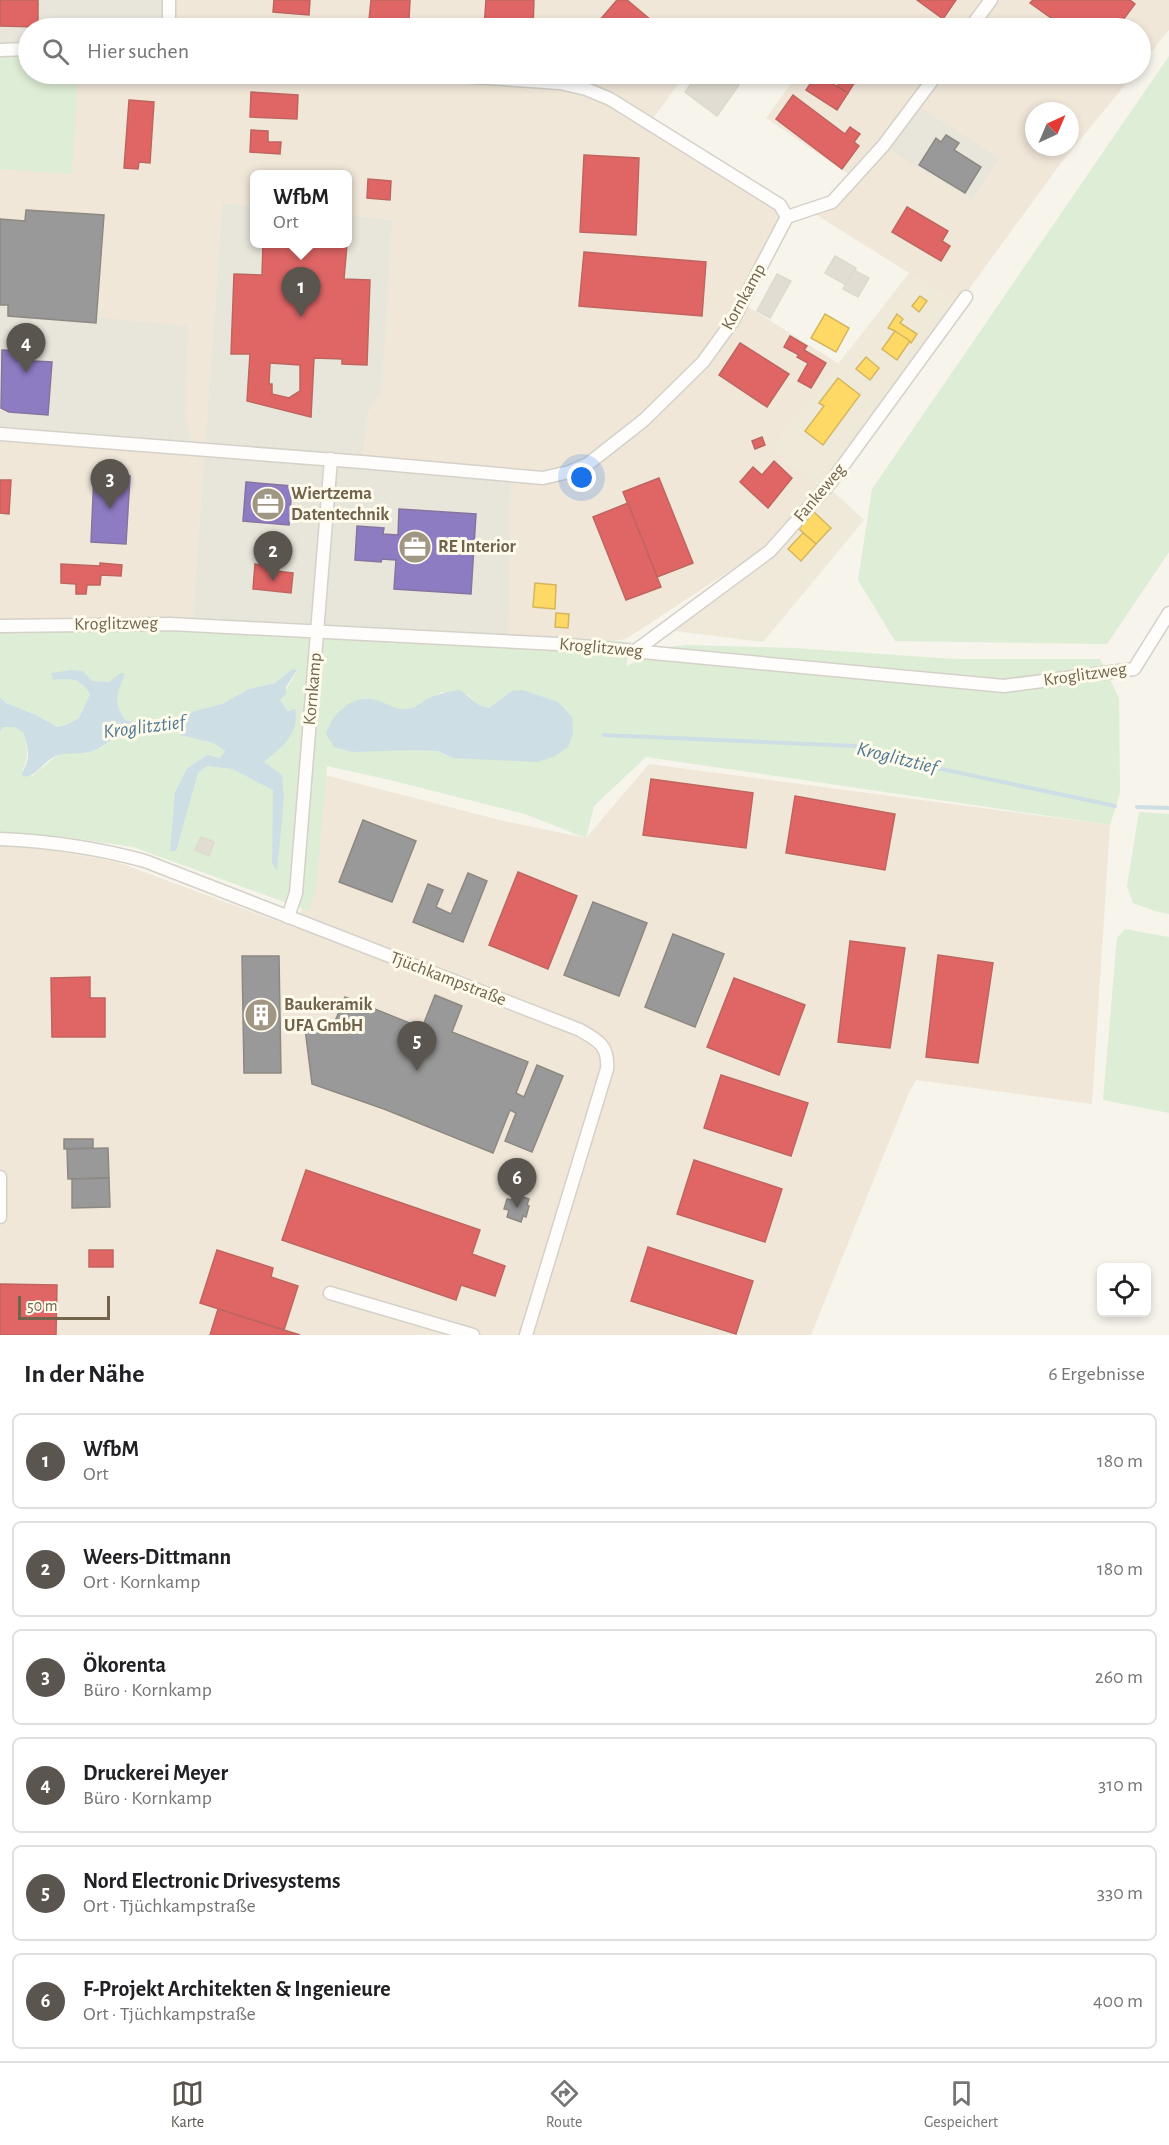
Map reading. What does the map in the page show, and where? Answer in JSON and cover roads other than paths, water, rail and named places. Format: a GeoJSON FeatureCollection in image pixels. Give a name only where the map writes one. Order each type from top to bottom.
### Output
{"type":"FeatureCollection","features":[{"type":"Feature","properties":{"kind":"street"},"geometry":{"type":"LineString","coordinates":[[169,0],[169,18]]}},
{"type":"Feature","properties":{"kind":"street"},"geometry":{"type":"LineString","coordinates":[[978,18],[991,0]]}},
{"type":"Feature","properties":{"kind":"street"},"geometry":{"type":"LineString","coordinates":[[0,50],[18,49]]}},
{"type":"Feature","properties":{"kind":"street"},"geometry":{"type":"LineString","coordinates":[[564,84],[610,99],[780,205],[787,217],[832,202],[883,146],[930,84]]}},
{"type":"Feature","properties":{"kind":"street","name":"Kornkamp"},"geometry":{"type":"LineString","coordinates":[[0,434],[331,459],[543,478],[569,472],[588,464],[644,420],[704,362],[732,322],[787,217]]}},
{"type":"Feature","properties":{"kind":"street","name":"Fankeweg"},"geometry":{"type":"LineString","coordinates":[[635,651],[770,551],[831,483],[966,297]]}},
{"type":"Feature","properties":{"kind":"street","name":"Kornkamp"},"geometry":{"type":"LineString","coordinates":[[288,917],[296,893],[331,459]]}},
{"type":"Feature","properties":{"kind":"street","name":"Kroglitzweg"},"geometry":{"type":"LineString","coordinates":[[0,626],[170,624],[558,644],[1004,686],[1134,669],[1169,613]]}},
{"type":"Feature","properties":{"kind":"street","name":"Tjüchkampstraße"},"geometry":{"type":"LineString","coordinates":[[0,839],[71,844],[111,852],[167,869],[580,1030],[604,1047],[608,1057],[607,1068],[526,1335]]}},
{"type":"Feature","properties":{"kind":"street"},"geometry":{"type":"LineString","coordinates":[[0,1177],[0,1216]]}},
{"type":"Feature","properties":{"kind":"street"},"geometry":{"type":"LineString","coordinates":[[330,1293],[473,1335]]}},
{"type":"Feature","properties":{"kind":"waterway","name":"Kroglitztief"},"geometry":{"type":"LineString","coordinates":[[140,725],[180,722]]}},
{"type":"Feature","properties":{"kind":"waterway","name":"Kroglitztief"},"geometry":{"type":"LineString","coordinates":[[604,735],[856,746],[904,761],[1115,806]]}},
{"type":"Feature","properties":{"kind":"waterway","name":"Kroglitztief"},"geometry":{"type":"LineString","coordinates":[[1137,807],[1169,808]]}},
{"type":"Feature","properties":{"kind":"place","name":"WfbM"},"geometry":{"type":"Point","coordinates":[301,317]}},
{"type":"Feature","properties":{"kind":"place","name":"Druckerei Meyer"},"geometry":{"type":"Point","coordinates":[26,373]}},
{"type":"Feature","properties":{"kind":"place","name":"Wiertzema Datentechnik"},"geometry":{"type":"Point","coordinates":[268,504]}},
{"type":"Feature","properties":{"kind":"place","name":"Ökorenta"},"geometry":{"type":"Point","coordinates":[110,509]}},
{"type":"Feature","properties":{"kind":"place","name":"RE Interior"},"geometry":{"type":"Point","coordinates":[415,547]}},
{"type":"Feature","properties":{"kind":"place","name":"Weers-Dittmann"},"geometry":{"type":"Point","coordinates":[273,581]}},
{"type":"Feature","properties":{"kind":"place","name":"Baukeramik UFA GmbH"},"geometry":{"type":"Point","coordinates":[261,1015]}},
{"type":"Feature","properties":{"kind":"place","name":"Nord Electronic Drivesystems"},"geometry":{"type":"Point","coordinates":[417,1071]}},
{"type":"Feature","properties":{"kind":"place","name":"F-Projekt Architekten & Ingenieure"},"geometry":{"type":"Point","coordinates":[517,1208]}}]}
